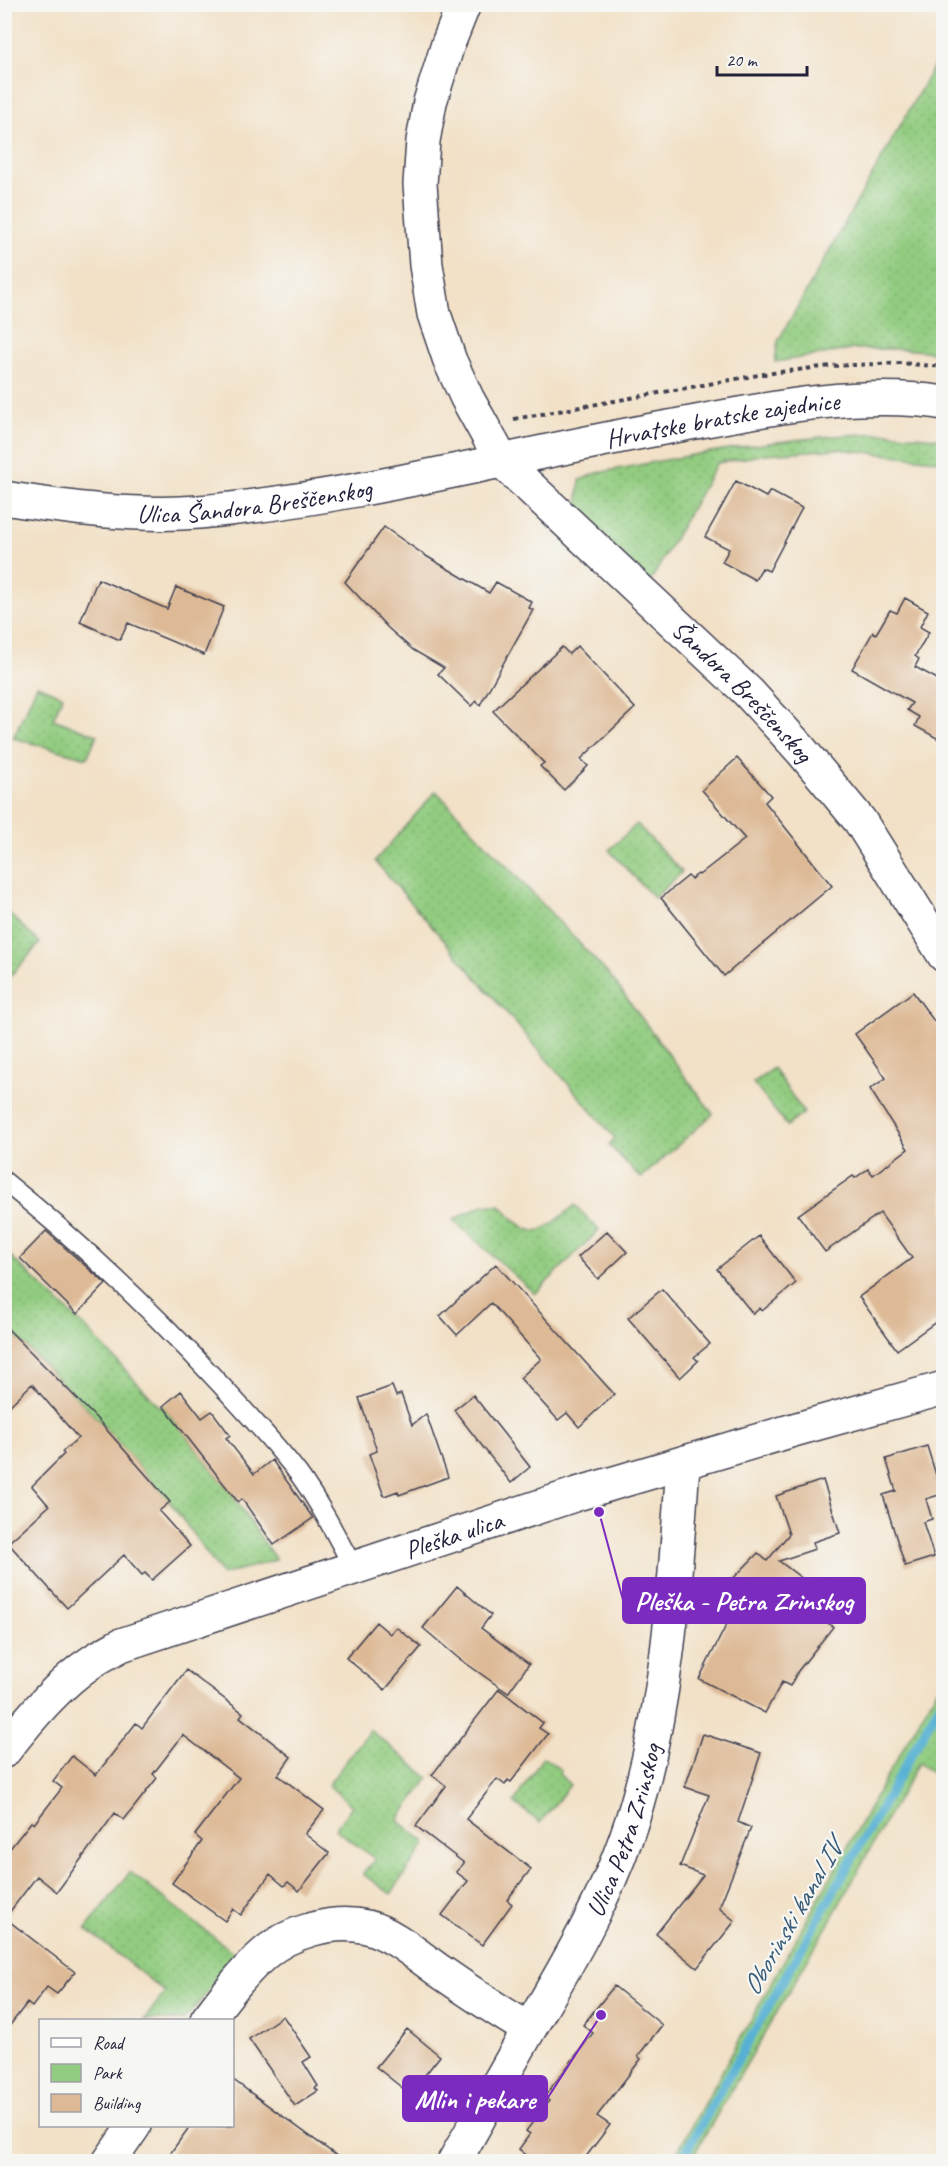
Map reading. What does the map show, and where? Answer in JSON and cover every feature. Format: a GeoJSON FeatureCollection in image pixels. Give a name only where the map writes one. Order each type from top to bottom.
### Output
{"type":"FeatureCollection","features":[{"type":"Feature","properties":{"kind":"street","name":"Šandora Breščenskog"},"geometry":{"type":"LineString","coordinates":[[465,4],[448,44],[430,102],[423,141],[420,184],[426,265],[434,314],[450,361],[502,461],[748,692],[801,750],[860,820],[944,955]]}},
{"type":"Feature","properties":{"kind":"street","name":"Hrvatske bratske zajednice"},"geometry":{"type":"LineString","coordinates":[[502,461],[584,442],[776,407],[854,400],[925,400],[944,403]]}},
{"type":"Feature","properties":{"kind":"street","name":"Ulica Šandora Breščenskog"},"geometry":{"type":"LineString","coordinates":[[4,498],[82,509],[198,512],[352,491],[502,461]]}},
{"type":"Feature","properties":{"kind":"street","name":"Pleška ulica"},"geometry":{"type":"LineString","coordinates":[[4,1751],[72,1677],[92,1661],[121,1645],[577,1494],[944,1388]]}},
{"type":"Feature","properties":{"kind":"street","name":"Ulica Petra Zrinskog"},"geometry":{"type":"LineString","coordinates":[[454,2162],[567,1965],[606,1888],[626,1839],[640,1795],[665,1660],[676,1565],[683,1463]]}},
{"type":"Feature","properties":{"kind":"street"},"geometry":{"type":"LineString","coordinates":[[208,2019],[250,1967],[280,1943],[320,1928],[347,1925],[365,1927],[394,1939],[487,2004],[530,2029]]}},
{"type":"Feature","properties":{"kind":"street"},"geometry":{"type":"LineString","coordinates":[[109,2162],[133,2127]]}},
{"type":"Feature","properties":{"kind":"lane"},"geometry":{"type":"LineString","coordinates":[[4,1181],[80,1245],[189,1350],[244,1410],[298,1473],[353,1567]]}},
{"type":"Feature","properties":{"kind":"green space"},"geometry":{"type":"Polygon","coordinates":[[[943,50],[943,353],[903,349],[854,349],[775,362],[778,341],[943,50]]]}},
{"type":"Feature","properties":{"kind":"green space"},"geometry":{"type":"Polygon","coordinates":[[[888,433],[943,439],[943,461],[837,449],[767,454],[717,463],[650,582],[579,513],[580,480],[597,473],[778,442],[888,433]]]}},
{"type":"Feature","properties":{"kind":"green space"},"geometry":{"type":"Polygon","coordinates":[[[37,685],[63,696],[53,719],[97,735],[87,758],[13,738],[37,685]]]}},
{"type":"Feature","properties":{"kind":"green space"},"geometry":{"type":"Polygon","coordinates":[[[436,791],[611,977],[713,1114],[641,1178],[609,1145],[615,1138],[375,861],[436,791]]]}},
{"type":"Feature","properties":{"kind":"green space"},"geometry":{"type":"Polygon","coordinates":[[[637,824],[682,872],[654,898],[609,850],[637,824]]]}},
{"type":"Feature","properties":{"kind":"green space"},"geometry":{"type":"Polygon","coordinates":[[[4,909],[40,943],[5,982],[4,982],[4,909]]]}},
{"type":"Feature","properties":{"kind":"green space"},"geometry":{"type":"Polygon","coordinates":[[[773,1068],[804,1113],[787,1126],[753,1083],[773,1068]]]}},
{"type":"Feature","properties":{"kind":"green space"},"geometry":{"type":"Polygon","coordinates":[[[483,1205],[500,1205],[521,1225],[529,1230],[537,1231],[553,1223],[575,1205],[599,1230],[535,1294],[453,1220],[483,1205]]]}},
{"type":"Feature","properties":{"kind":"green space"},"geometry":{"type":"Polygon","coordinates":[[[4,1250],[87,1329],[160,1407],[163,1406],[231,1493],[276,1560],[222,1575],[170,1502],[98,1420],[5,1325],[4,1250]]]}},
{"type":"Feature","properties":{"kind":"green space"},"geometry":{"type":"Polygon","coordinates":[[[943,1679],[943,1781],[918,1763],[825,1930],[690,2161],[672,2161],[878,1792],[943,1679]]]}},
{"type":"Feature","properties":{"kind":"green space"},"geometry":{"type":"Polygon","coordinates":[[[370,1730],[429,1778],[398,1820],[426,1843],[391,1894],[363,1874],[375,1859],[335,1829],[352,1806],[328,1785],[370,1730]]]}},
{"type":"Feature","properties":{"kind":"green space"},"geometry":{"type":"Polygon","coordinates":[[[543,1757],[561,1770],[559,1774],[570,1785],[540,1823],[514,1802],[543,1757]]]}},
{"type":"Feature","properties":{"kind":"green space"},"geometry":{"type":"Polygon","coordinates":[[[130,1872],[238,1956],[185,2019],[145,2019],[165,1992],[86,1929],[130,1872]]]}},
{"type":"Feature","properties":{"kind":"building"},"geometry":{"type":"Polygon","coordinates":[[[736,481],[766,497],[770,491],[802,508],[769,571],[762,568],[755,580],[722,562],[729,549],[705,537],[736,481]]]}},
{"type":"Feature","properties":{"kind":"building"},"geometry":{"type":"Polygon","coordinates":[[[384,527],[426,556],[489,593],[496,582],[532,602],[529,608],[533,610],[480,705],[476,701],[471,706],[438,674],[444,668],[413,650],[388,628],[345,582],[384,527]]]}},
{"type":"Feature","properties":{"kind":"building"},"geometry":{"type":"Polygon","coordinates":[[[98,579],[167,609],[176,587],[224,607],[204,655],[128,623],[120,640],[80,622],[98,579]]]}},
{"type":"Feature","properties":{"kind":"building"},"geometry":{"type":"Polygon","coordinates":[[[905,598],[928,611],[920,627],[929,632],[915,656],[919,659],[915,667],[939,680],[944,671],[944,742],[915,726],[919,717],[907,710],[912,703],[852,669],[873,632],[876,634],[890,610],[897,613],[905,598]]]}},
{"type":"Feature","properties":{"kind":"building"},"geometry":{"type":"Polygon","coordinates":[[[577,646],[635,708],[581,759],[588,766],[564,790],[540,766],[544,763],[493,711],[562,647],[569,654],[577,646]]]}},
{"type":"Feature","properties":{"kind":"building"},"geometry":{"type":"Polygon","coordinates":[[[737,758],[771,796],[765,802],[832,886],[724,976],[661,898],[688,876],[691,879],[699,875],[745,839],[702,790],[737,758]]]}},
{"type":"Feature","properties":{"kind":"building"},"geometry":{"type":"Polygon","coordinates":[[[913,992],[944,1035],[944,1316],[897,1350],[859,1297],[912,1258],[880,1213],[825,1252],[798,1215],[853,1176],[855,1178],[868,1169],[873,1175],[908,1149],[870,1089],[886,1078],[855,1034],[913,992]]]}},
{"type":"Feature","properties":{"kind":"building"},"geometry":{"type":"Polygon","coordinates":[[[46,1231],[106,1284],[77,1314],[20,1258],[46,1231]]]}},
{"type":"Feature","properties":{"kind":"building"},"geometry":{"type":"Polygon","coordinates":[[[607,1231],[627,1252],[598,1279],[578,1257],[607,1231]]]}},
{"type":"Feature","properties":{"kind":"building"},"geometry":{"type":"Polygon","coordinates":[[[759,1236],[796,1283],[762,1311],[760,1308],[753,1314],[717,1269],[759,1236]]]}},
{"type":"Feature","properties":{"kind":"building"},"geometry":{"type":"Polygon","coordinates":[[[496,1264],[614,1394],[579,1427],[567,1413],[558,1420],[520,1378],[541,1359],[491,1303],[457,1335],[440,1316],[496,1264]]]}},
{"type":"Feature","properties":{"kind":"building"},"geometry":{"type":"Polygon","coordinates":[[[662,1289],[710,1344],[694,1357],[698,1361],[680,1378],[628,1318],[662,1289]]]}},
{"type":"Feature","properties":{"kind":"building"},"geometry":{"type":"Polygon","coordinates":[[[4,1325],[98,1420],[170,1502],[159,1511],[190,1546],[152,1580],[145,1573],[142,1575],[124,1555],[67,1608],[8,1543],[49,1506],[32,1486],[64,1454],[62,1452],[78,1438],[32,1384],[4,1411],[4,1325]]]}},
{"type":"Feature","properties":{"kind":"building"},"geometry":{"type":"Polygon","coordinates":[[[392,1386],[396,1396],[401,1394],[412,1425],[426,1414],[448,1477],[399,1495],[398,1491],[384,1496],[369,1454],[377,1451],[359,1398],[392,1386]]]}},
{"type":"Feature","properties":{"kind":"building"},"geometry":{"type":"Polygon","coordinates":[[[181,1391],[202,1418],[212,1411],[230,1435],[226,1438],[254,1474],[272,1460],[313,1518],[274,1545],[242,1499],[238,1502],[163,1406],[181,1391]]]}},
{"type":"Feature","properties":{"kind":"building"},"geometry":{"type":"Polygon","coordinates":[[[473,1395],[530,1467],[511,1483],[454,1410],[473,1395]]]}},
{"type":"Feature","properties":{"kind":"building"},"geometry":{"type":"Polygon","coordinates":[[[927,1446],[942,1494],[926,1499],[932,1519],[923,1522],[934,1557],[905,1566],[883,1495],[896,1491],[886,1459],[927,1446]]]}},
{"type":"Feature","properties":{"kind":"building"},"geometry":{"type":"Polygon","coordinates":[[[823,1480],[840,1533],[813,1542],[815,1549],[779,1561],[804,1580],[792,1595],[833,1627],[798,1671],[790,1686],[782,1682],[765,1713],[699,1679],[736,1606],[720,1592],[758,1553],[767,1561],[789,1534],[776,1496],[823,1480]]]}},
{"type":"Feature","properties":{"kind":"building"},"geometry":{"type":"Polygon","coordinates":[[[457,1586],[491,1615],[481,1628],[529,1664],[508,1693],[457,1657],[423,1628],[457,1586]]]}},
{"type":"Feature","properties":{"kind":"building"},"geometry":{"type":"Polygon","coordinates":[[[376,1622],[390,1634],[396,1627],[421,1647],[385,1690],[346,1658],[376,1622]]]}},
{"type":"Feature","properties":{"kind":"building"},"geometry":{"type":"Polygon","coordinates":[[[186,1670],[243,1713],[240,1717],[291,1757],[278,1775],[324,1810],[305,1834],[329,1853],[299,1891],[288,1882],[284,1886],[270,1874],[241,1915],[233,1909],[225,1921],[172,1883],[202,1841],[195,1835],[239,1778],[183,1735],[153,1774],[157,1778],[124,1820],[115,1813],[57,1892],[37,1876],[5,1918],[75,1972],[57,1994],[47,1987],[32,2007],[27,2003],[4,2033],[4,1856],[31,1822],[34,1824],[62,1788],[53,1781],[72,1756],[96,1775],[136,1723],[142,1728],[186,1670]]]}},
{"type":"Feature","properties":{"kind":"building"},"geometry":{"type":"Polygon","coordinates":[[[499,1689],[543,1723],[539,1728],[548,1734],[511,1782],[508,1780],[505,1785],[497,1779],[466,1819],[531,1869],[507,1900],[512,1904],[482,1945],[442,1915],[468,1881],[456,1872],[464,1863],[416,1826],[446,1786],[432,1775],[499,1689]]]}},
{"type":"Feature","properties":{"kind":"building"},"geometry":{"type":"Polygon","coordinates":[[[703,1734],[761,1753],[738,1822],[751,1828],[719,1908],[735,1921],[697,1968],[656,1934],[703,1875],[680,1866],[709,1795],[685,1787],[703,1734]]]}},
{"type":"Feature","properties":{"kind":"building"},"geometry":{"type":"Polygon","coordinates":[[[614,1986],[662,2025],[638,2056],[641,2059],[597,2116],[610,2125],[582,2162],[535,2162],[519,2149],[530,2134],[526,2131],[549,2101],[544,2097],[593,2033],[583,2025],[614,1986]]]}},
{"type":"Feature","properties":{"kind":"building"},"geometry":{"type":"Polygon","coordinates":[[[283,2016],[311,2057],[303,2062],[318,2086],[315,2088],[318,2091],[295,2106],[249,2039],[283,2016]]]}},
{"type":"Feature","properties":{"kind":"building"},"geometry":{"type":"Polygon","coordinates":[[[407,2029],[440,2056],[410,2094],[376,2067],[407,2029]]]}},
{"type":"Feature","properties":{"kind":"building"},"geometry":{"type":"Polygon","coordinates":[[[234,2080],[345,2162],[164,2162],[189,2127],[234,2127],[234,2080]]]}},
{"type":"Feature","properties":{"kind":"waterway","name":"Oborinski kanal IV"},"geometry":{"type":"LineString","coordinates":[[680,2162],[944,1697]]}},
{"type":"Feature","properties":{"kind":"place","name":"Pleška - Petra Zrinskog"},"geometry":{"type":"Point","coordinates":[599,1512]}},
{"type":"Feature","properties":{"kind":"place","name":"Mlin i pekare"},"geometry":{"type":"Point","coordinates":[601,2015]}}]}
